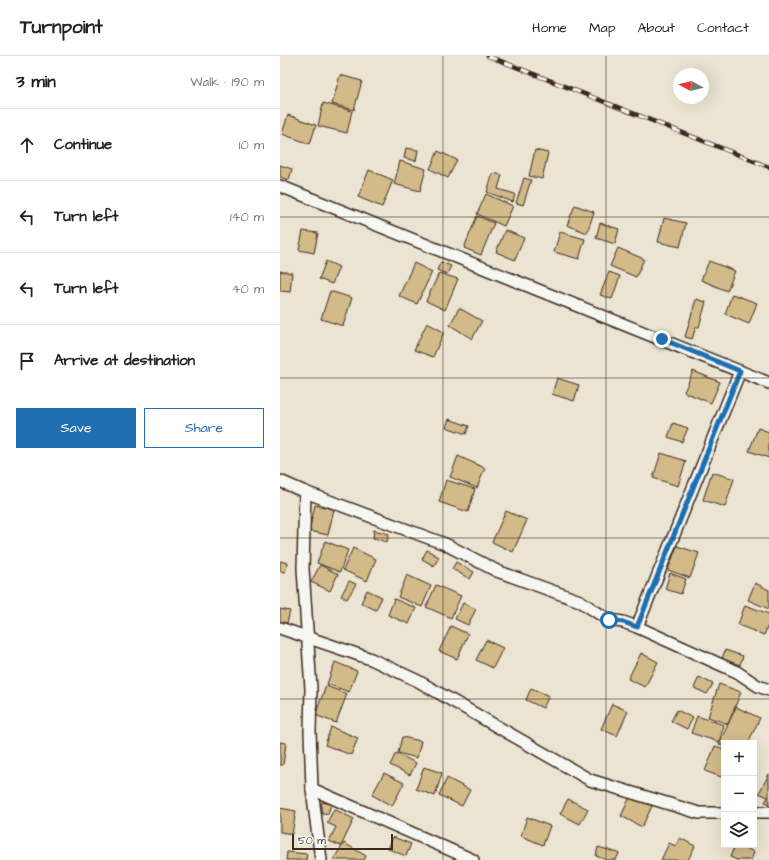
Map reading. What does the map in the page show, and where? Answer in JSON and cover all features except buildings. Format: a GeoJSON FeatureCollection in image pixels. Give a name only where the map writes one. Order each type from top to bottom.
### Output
{"type":"FeatureCollection","features":[{"type":"Feature","properties":{"kind":"street"},"geometry":{"type":"LineString","coordinates":[[280,186],[769,383]]}},
{"type":"Feature","properties":{"kind":"street"},"geometry":{"type":"LineString","coordinates":[[637,627],[740,371]]}},
{"type":"Feature","properties":{"kind":"street"},"geometry":{"type":"LineString","coordinates":[[280,481],[305,492],[444,544],[497,571],[580,601],[609,620],[623,622],[637,627],[737,672],[758,686],[769,690]]}},
{"type":"Feature","properties":{"kind":"street"},"geometry":{"type":"LineString","coordinates":[[305,492],[303,569],[311,689],[310,731],[312,789],[321,860]]}},
{"type":"Feature","properties":{"kind":"street"},"geometry":{"type":"LineString","coordinates":[[280,628],[371,659],[418,681],[590,780],[699,813],[721,813]]}},
{"type":"Feature","properties":{"kind":"street"},"geometry":{"type":"LineString","coordinates":[[312,789],[473,860]]}},
{"type":"Feature","properties":{"kind":"street"},"geometry":{"type":"LineString","coordinates":[[757,812],[769,812]]}},
{"type":"Feature","properties":{"kind":"railway"},"geometry":{"type":"LineString","coordinates":[[488,56],[769,167]]}},
{"type":"Feature","properties":{"kind":"route"},"geometry":{"type":"LineString","coordinates":[[609,620],[623,622],[637,627],[740,371],[662,339]]}}]}
